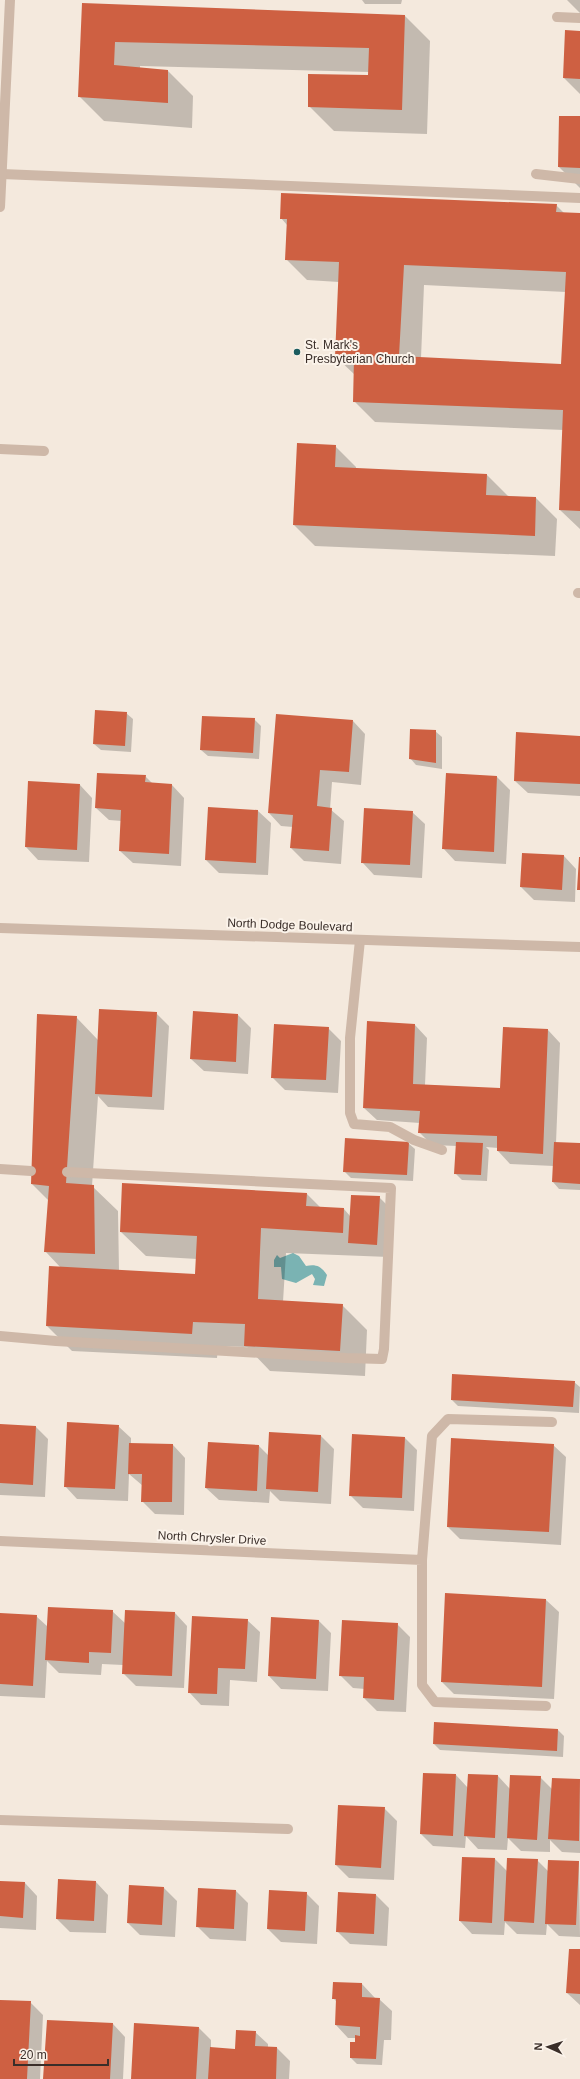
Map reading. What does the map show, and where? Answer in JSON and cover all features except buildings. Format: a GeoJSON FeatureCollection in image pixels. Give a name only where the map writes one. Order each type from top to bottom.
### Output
{"type":"FeatureCollection","features":[{"type":"Feature","properties":{"kind":"street"},"geometry":{"type":"LineString","coordinates":[[0,206],[3,92],[10,0]]}},
{"type":"Feature","properties":{"kind":"street"},"geometry":{"type":"LineString","coordinates":[[557,17],[580,18]]}},
{"type":"Feature","properties":{"kind":"street"},"geometry":{"type":"LineString","coordinates":[[2,174],[580,198]]}},
{"type":"Feature","properties":{"kind":"street"},"geometry":{"type":"LineString","coordinates":[[536,174],[580,179]]}},
{"type":"Feature","properties":{"kind":"street"},"geometry":{"type":"LineString","coordinates":[[0,449],[44,451]]}},
{"type":"Feature","properties":{"kind":"street","name":"North Dodge Boulevard"},"geometry":{"type":"LineString","coordinates":[[0,928],[580,947]]}},
{"type":"Feature","properties":{"kind":"street"},"geometry":{"type":"LineString","coordinates":[[360,940],[350,1038],[350,1113],[354,1124],[390,1127],[414,1140],[442,1150]]}},
{"type":"Feature","properties":{"kind":"street"},"geometry":{"type":"LineString","coordinates":[[0,1169],[31,1171]]}},
{"type":"Feature","properties":{"kind":"street"},"geometry":{"type":"LineString","coordinates":[[0,1336],[56,1341],[338,1358],[382,1358],[384,1349],[390,1188],[67,1172]]}},
{"type":"Feature","properties":{"kind":"street"},"geometry":{"type":"LineString","coordinates":[[546,1706],[435,1702],[422,1685],[422,1560],[432,1436],[448,1419],[552,1422]]}},
{"type":"Feature","properties":{"kind":"street","name":"North Chrysler Drive"},"geometry":{"type":"LineString","coordinates":[[0,1542],[422,1560]]}},
{"type":"Feature","properties":{"kind":"street"},"geometry":{"type":"LineString","coordinates":[[0,1820],[288,1829]]}},
{"type":"Feature","properties":{"kind":"water"},"geometry":{"type":"Polygon","coordinates":[[[293,1253],[299,1256],[306,1266],[318,1266],[323,1270],[327,1275],[324,1286],[313,1285],[315,1279],[312,1274],[296,1283],[282,1279],[281,1267],[274,1267],[274,1260],[277,1255],[280,1258],[293,1253]]]}},
{"type":"Feature","properties":{"kind":"place","name":"St. Mark's Presbyterian Church"},"geometry":{"type":"Point","coordinates":[297,352]}}]}
